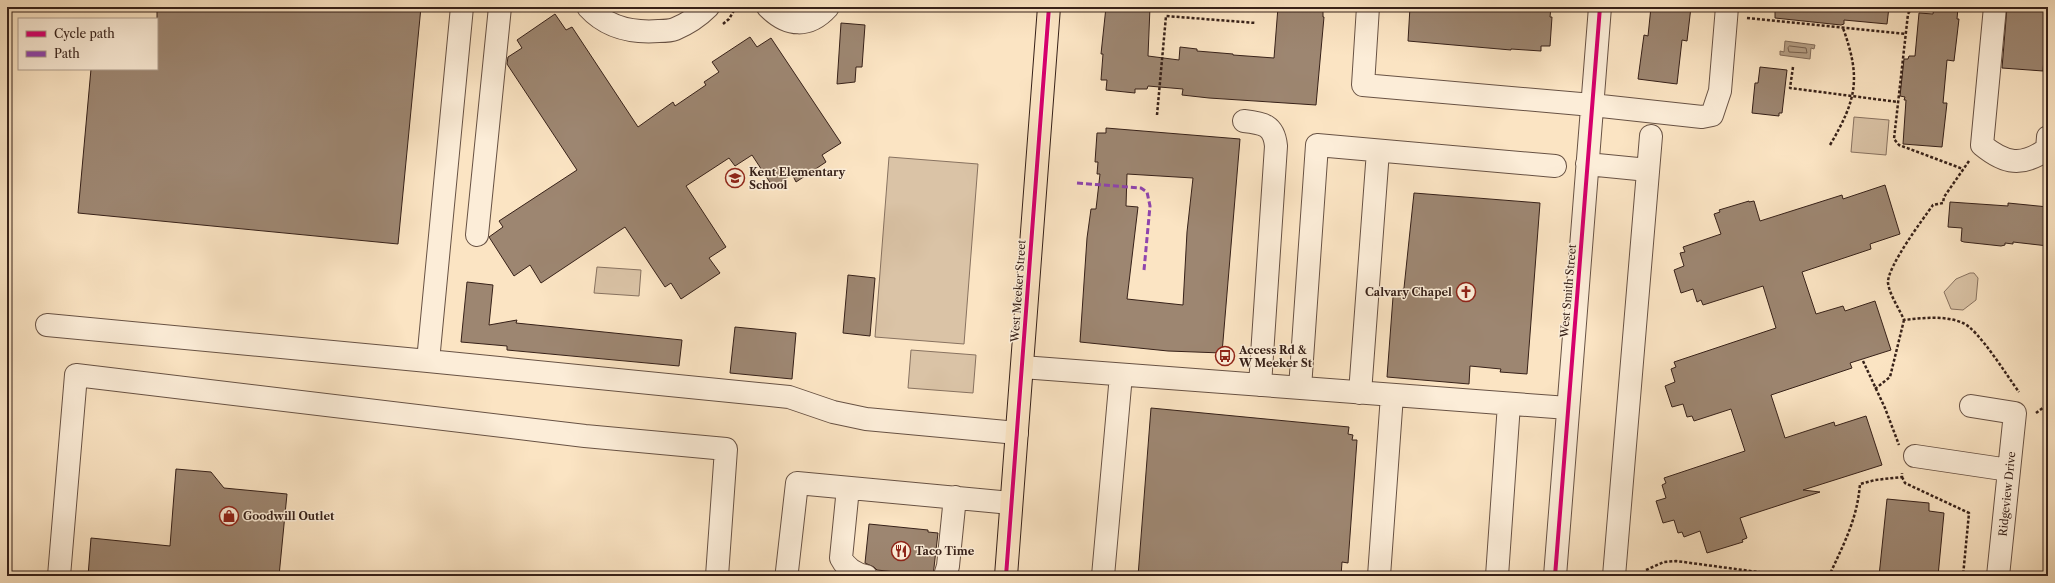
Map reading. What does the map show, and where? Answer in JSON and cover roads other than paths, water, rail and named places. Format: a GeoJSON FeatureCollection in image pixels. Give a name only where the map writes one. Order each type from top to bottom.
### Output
{"type":"FeatureCollection","features":[{"type":"Feature","properties":{"kind":"main road","name":"West Meeker Street"},"geometry":{"type":"LineString","coordinates":[[1006,576],[1050,7]]}},
{"type":"Feature","properties":{"kind":"street"},"geometry":{"type":"LineString","coordinates":[[428,361],[462,7]]}},
{"type":"Feature","properties":{"kind":"street"},"geometry":{"type":"LineString","coordinates":[[477,235],[500,7]]}},
{"type":"Feature","properties":{"kind":"street"},"geometry":{"type":"LineString","coordinates":[[588,7],[602,19],[622,29],[643,32],[674,30],[698,17],[708,7]]}},
{"type":"Feature","properties":{"kind":"street"},"geometry":{"type":"LineString","coordinates":[[768,7],[777,16],[787,21],[798,22],[810,21],[821,15],[828,7]]}},
{"type":"Feature","properties":{"kind":"street"},"geometry":{"type":"LineString","coordinates":[[1368,7],[1363,84],[1592,105],[1702,118],[1712,115],[1720,91],[1727,11]]}},
{"type":"Feature","properties":{"kind":"street","name":"West Smith Street"},"geometry":{"type":"LineString","coordinates":[[1555,576],[1600,7]]}},
{"type":"Feature","properties":{"kind":"street"},"geometry":{"type":"LineString","coordinates":[[1995,7],[1982,145],[1996,156],[2013,161],[2034,158],[2047,149],[2048,137]]}},
{"type":"Feature","properties":{"kind":"street"},"geometry":{"type":"LineString","coordinates":[[1244,120],[1260,122],[1270,129],[1275,136],[1276,146],[1260,385]]}},
{"type":"Feature","properties":{"kind":"street"},"geometry":{"type":"LineString","coordinates":[[1614,576],[1651,136]]}},
{"type":"Feature","properties":{"kind":"street"},"geometry":{"type":"LineString","coordinates":[[1300,388],[1317,145],[1555,166]]}},
{"type":"Feature","properties":{"kind":"street"},"geometry":{"type":"LineString","coordinates":[[1360,393],[1378,151]]}},
{"type":"Feature","properties":{"kind":"street"},"geometry":{"type":"LineString","coordinates":[[1588,164],[1648,170]]}},
{"type":"Feature","properties":{"kind":"street"},"geometry":{"type":"LineString","coordinates":[[46,325],[789,397],[833,412],[866,419],[1017,433]]}},
{"type":"Feature","properties":{"kind":"street"},"geometry":{"type":"LineString","coordinates":[[1022,367],[1568,408]]}},
{"type":"Feature","properties":{"kind":"street"},"geometry":{"type":"LineString","coordinates":[[59,576],[76,375],[585,436],[726,449],[717,576]]}},
{"type":"Feature","properties":{"kind":"street"},"geometry":{"type":"LineString","coordinates":[[1103,576],[1121,375]]}},
{"type":"Feature","properties":{"kind":"street"},"geometry":{"type":"LineString","coordinates":[[1379,576],[1392,395]]}},
{"type":"Feature","properties":{"kind":"street"},"geometry":{"type":"LineString","coordinates":[[1497,576],[1510,404]]}},
{"type":"Feature","properties":{"kind":"street","name":"Ridgeview Drive"},"geometry":{"type":"LineString","coordinates":[[1971,406],[2024,407],[2009,470],[1998,576]]}},
{"type":"Feature","properties":{"kind":"street"},"geometry":{"type":"LineString","coordinates":[[1906,459],[2009,470]]}},
{"type":"Feature","properties":{"kind":"street"},"geometry":{"type":"LineString","coordinates":[[787,571],[797,483],[1011,503]]}},
{"type":"Feature","properties":{"kind":"street"},"geometry":{"type":"LineString","coordinates":[[848,488],[841,558],[845,565],[859,574],[866,576]]}},
{"type":"Feature","properties":{"kind":"street"},"geometry":{"type":"LineString","coordinates":[[945,576],[948,566],[955,497]]}},
{"type":"Feature","properties":{"kind":"water"},"geometry":{"type":"Polygon","coordinates":[[[1785,41],[1815,45],[1814,49],[1811,48],[1810,59],[1780,55],[1780,51],[1784,52],[1785,41]]]}},
{"type":"Feature","properties":{"kind":"place","name":"Kent Elementary School"},"geometry":{"type":"Point","coordinates":[735,178]}},
{"type":"Feature","properties":{"kind":"place","name":"Calvary Chapel"},"geometry":{"type":"Point","coordinates":[1466,292]}},
{"type":"Feature","properties":{"kind":"place","name":"Access Rd & W Meeker St"},"geometry":{"type":"Point","coordinates":[1225,356]}},
{"type":"Feature","properties":{"kind":"place","name":"Goodwill Outlet"},"geometry":{"type":"Point","coordinates":[229,516]}},
{"type":"Feature","properties":{"kind":"place","name":"Taco Time"},"geometry":{"type":"Point","coordinates":[901,551]}}]}
